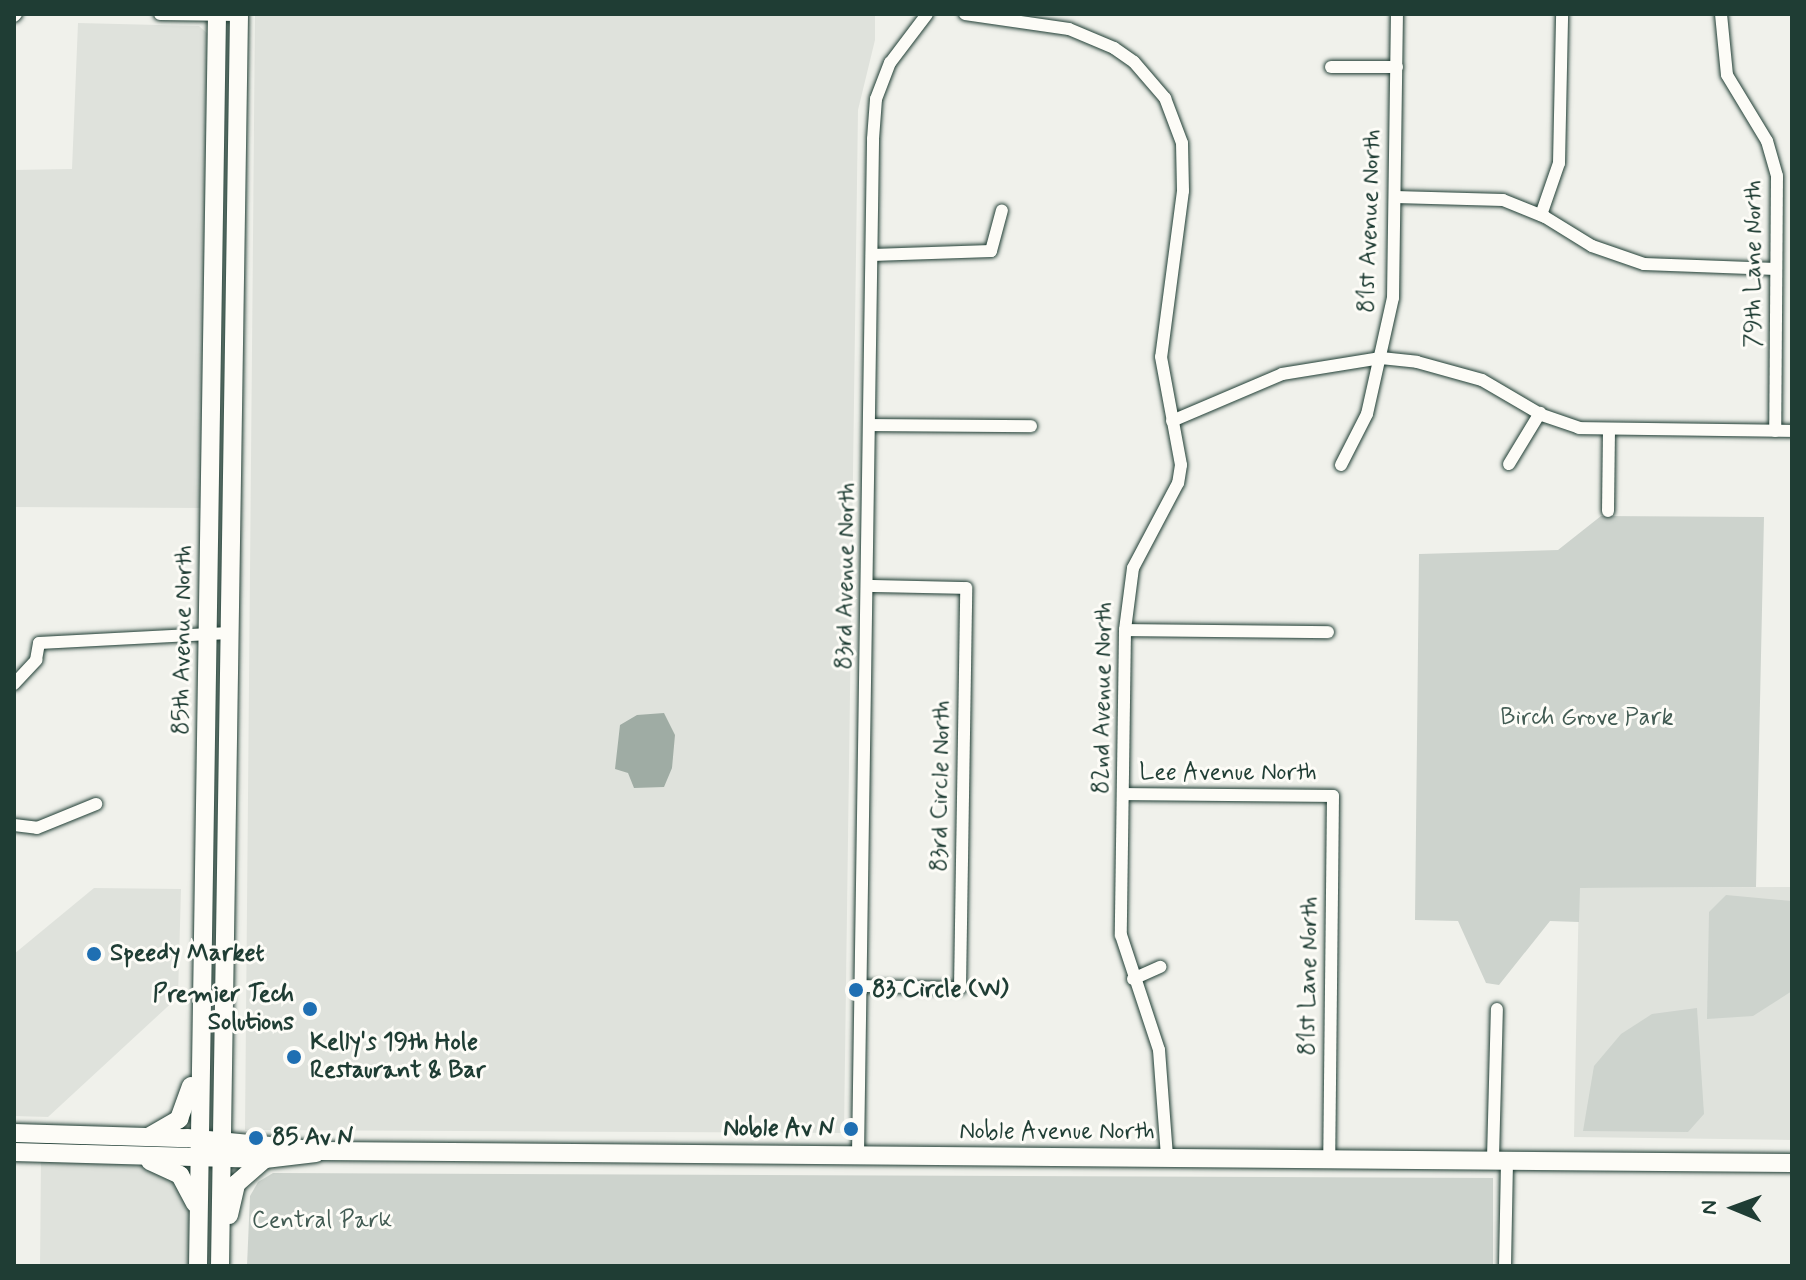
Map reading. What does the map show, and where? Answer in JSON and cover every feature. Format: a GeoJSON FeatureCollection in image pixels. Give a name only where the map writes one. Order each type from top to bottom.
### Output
{"type":"FeatureCollection","features":[{"type":"Feature","properties":{"kind":"main road","name":"85th Avenue North"},"geometry":{"type":"LineString","coordinates":[[198,1266],[217,15]]}},
{"type":"Feature","properties":{"kind":"main road","name":"85th Avenue North"},"geometry":{"type":"LineString","coordinates":[[220,1266],[239,15]]}},
{"type":"Feature","properties":{"kind":"main road"},"geometry":{"type":"LineString","coordinates":[[148,1137],[174,1123],[190,1099],[193,984],[203,957]]}},
{"type":"Feature","properties":{"kind":"main road"},"geometry":{"type":"LineString","coordinates":[[14,1133],[148,1137],[199,1148]]}},
{"type":"Feature","properties":{"kind":"main road"},"geometry":{"type":"LineString","coordinates":[[14,1152],[92,1154],[221,1149]]}},
{"type":"Feature","properties":{"kind":"main road","name":"Noble Avenue North"},"geometry":{"type":"LineString","coordinates":[[221,1149],[265,1159],[304,1158],[322,1151]]}},
{"type":"Feature","properties":{"kind":"main road","name":"Noble Avenue North"},"geometry":{"type":"LineString","coordinates":[[221,1149],[1792,1163]]}},
{"type":"Feature","properties":{"kind":"main road"},"geometry":{"type":"LineString","coordinates":[[92,1154],[172,1168],[190,1188],[199,1223]]}},
{"type":"Feature","properties":{"kind":"main road"},"geometry":{"type":"LineString","coordinates":[[228,1266],[232,1195],[242,1175],[265,1159]]}},
{"type":"Feature","properties":{"kind":"street"},"geometry":{"type":"LineString","coordinates":[[160,14],[239,15]]}},
{"type":"Feature","properties":{"kind":"street","name":"83rd Avenue North"},"geometry":{"type":"LineString","coordinates":[[858,1154],[876,99],[890,63],[927,14]]}},
{"type":"Feature","properties":{"kind":"street","name":"82nd Avenue North"},"geometry":{"type":"LineString","coordinates":[[965,14],[1069,29],[1134,62],[1158,88],[1176,120],[1185,168],[1161,357],[1172,421],[1180,447],[1178,483],[1133,568],[1125,630],[1121,935],[1133,979],[1159,1050],[1167,1156]]}},
{"type":"Feature","properties":{"kind":"street","name":"81st Avenue North"},"geometry":{"type":"LineString","coordinates":[[1341,465],[1367,414],[1393,298],[1397,14]]}},
{"type":"Feature","properties":{"kind":"street"},"geometry":{"type":"LineString","coordinates":[[1541,215],[1559,163],[1562,14]]}},
{"type":"Feature","properties":{"kind":"street","name":"79th Lane North"},"geometry":{"type":"LineString","coordinates":[[1721,14],[1727,75],[1767,141],[1778,190],[1775,431]]}},
{"type":"Feature","properties":{"kind":"street"},"geometry":{"type":"LineString","coordinates":[[1331,67],[1397,67]]}},
{"type":"Feature","properties":{"kind":"street"},"geometry":{"type":"LineString","coordinates":[[1778,190],[1792,190]]}},
{"type":"Feature","properties":{"kind":"street"},"geometry":{"type":"LineString","coordinates":[[1395,197],[1486,198],[1541,215],[1592,246],[1644,264],[1776,269]]}},
{"type":"Feature","properties":{"kind":"street"},"geometry":{"type":"LineString","coordinates":[[1181,204],[1196,206]]}},
{"type":"Feature","properties":{"kind":"street"},"geometry":{"type":"LineString","coordinates":[[872,255],[991,251],[1002,210]]}},
{"type":"Feature","properties":{"kind":"street"},"geometry":{"type":"LineString","coordinates":[[1172,421],[1282,374],[1315,365],[1381,358],[1450,369],[1513,395],[1560,424],[1609,431],[1792,431]]}},
{"type":"Feature","properties":{"kind":"street"},"geometry":{"type":"LineString","coordinates":[[1509,464],[1540,413]]}},
{"type":"Feature","properties":{"kind":"street"},"geometry":{"type":"LineString","coordinates":[[870,425],[1031,426]]}},
{"type":"Feature","properties":{"kind":"street"},"geometry":{"type":"LineString","coordinates":[[1608,511],[1609,431]]}},
{"type":"Feature","properties":{"kind":"street","name":"83rd Circle North"},"geometry":{"type":"LineString","coordinates":[[863,986],[960,988],[966,588],[868,586]]}},
{"type":"Feature","properties":{"kind":"street"},"geometry":{"type":"LineString","coordinates":[[1125,630],[1328,632]]}},
{"type":"Feature","properties":{"kind":"street"},"geometry":{"type":"LineString","coordinates":[[14,684],[36,660],[39,643],[112,643],[229,633]]}},
{"type":"Feature","properties":{"kind":"street","name":"Lee Avenue North"},"geometry":{"type":"LineString","coordinates":[[1123,794],[1333,796]]}},
{"type":"Feature","properties":{"kind":"street","name":"81st Lane North"},"geometry":{"type":"LineString","coordinates":[[1329,1157],[1333,796]]}},
{"type":"Feature","properties":{"kind":"street"},"geometry":{"type":"LineString","coordinates":[[14,825],[37,828],[96,804]]}},
{"type":"Feature","properties":{"kind":"street"},"geometry":{"type":"LineString","coordinates":[[1133,979],[1160,967]]}},
{"type":"Feature","properties":{"kind":"street"},"geometry":{"type":"LineString","coordinates":[[1497,1009],[1505,1266]]}},
{"type":"Feature","properties":{"kind":"shaded area"},"geometry":{"type":"Polygon","coordinates":[[[255,14],[875,14],[875,40],[858,110],[844,1133],[245,1130],[255,14]]]}},
{"type":"Feature","properties":{"kind":"shaded area"},"geometry":{"type":"Polygon","coordinates":[[[78,23],[199,26],[208,34],[202,508],[14,507],[14,170],[72,169],[78,23]]]}},
{"type":"Feature","properties":{"kind":"shaded area"},"geometry":{"type":"Polygon","coordinates":[[[664,713],[675,735],[672,768],[664,787],[634,788],[628,773],[615,769],[620,725],[637,715],[664,713]]]}},
{"type":"Feature","properties":{"kind":"shaded area"},"geometry":{"type":"Polygon","coordinates":[[[1792,887],[1792,1140],[1574,1137],[1579,888],[1792,887]]]}},
{"type":"Feature","properties":{"kind":"shaded area"},"geometry":{"type":"Polygon","coordinates":[[[94,888],[181,889],[178,997],[48,1117],[14,1116],[14,954],[94,888]]]}},
{"type":"Feature","properties":{"kind":"shaded area"},"geometry":{"type":"Polygon","coordinates":[[[41,1160],[154,1166],[173,1176],[191,1202],[190,1266],[40,1266],[41,1160]]]}},
{"type":"Feature","properties":{"kind":"green space","name":"Birch Grove Park"},"geometry":{"type":"Polygon","coordinates":[[[1601,516],[1764,517],[1756,887],[1580,888],[1579,922],[1550,921],[1499,985],[1486,983],[1458,921],[1415,920],[1419,554],[1558,550],[1601,516]]]}},
{"type":"Feature","properties":{"kind":"green space"},"geometry":{"type":"Polygon","coordinates":[[[1726,895],[1792,901],[1792,991],[1753,1016],[1707,1019],[1709,912],[1726,895]]]}},
{"type":"Feature","properties":{"kind":"green space"},"geometry":{"type":"Polygon","coordinates":[[[1697,1008],[1704,1114],[1688,1132],[1583,1131],[1594,1066],[1621,1034],[1652,1014],[1697,1008]]]}},
{"type":"Feature","properties":{"kind":"green space","name":"Central Park"},"geometry":{"type":"Polygon","coordinates":[[[273,1173],[1493,1178],[1493,1266],[247,1266],[250,1196],[258,1182],[273,1173]]]}},
{"type":"Feature","properties":{"kind":"place","name":"Speedy Market"},"geometry":{"type":"Point","coordinates":[94,954]}},
{"type":"Feature","properties":{"kind":"place","name":"83 Circle (W)"},"geometry":{"type":"Point","coordinates":[856,990]}},
{"type":"Feature","properties":{"kind":"place","name":"Premier Tech Solutions"},"geometry":{"type":"Point","coordinates":[310,1009]}},
{"type":"Feature","properties":{"kind":"place","name":"Kelly's 19th Hole Restaurant & Bar"},"geometry":{"type":"Point","coordinates":[294,1057]}},
{"type":"Feature","properties":{"kind":"place","name":"Noble Av N"},"geometry":{"type":"Point","coordinates":[851,1129]}},
{"type":"Feature","properties":{"kind":"place","name":"85 Av N"},"geometry":{"type":"Point","coordinates":[256,1138]}}]}
